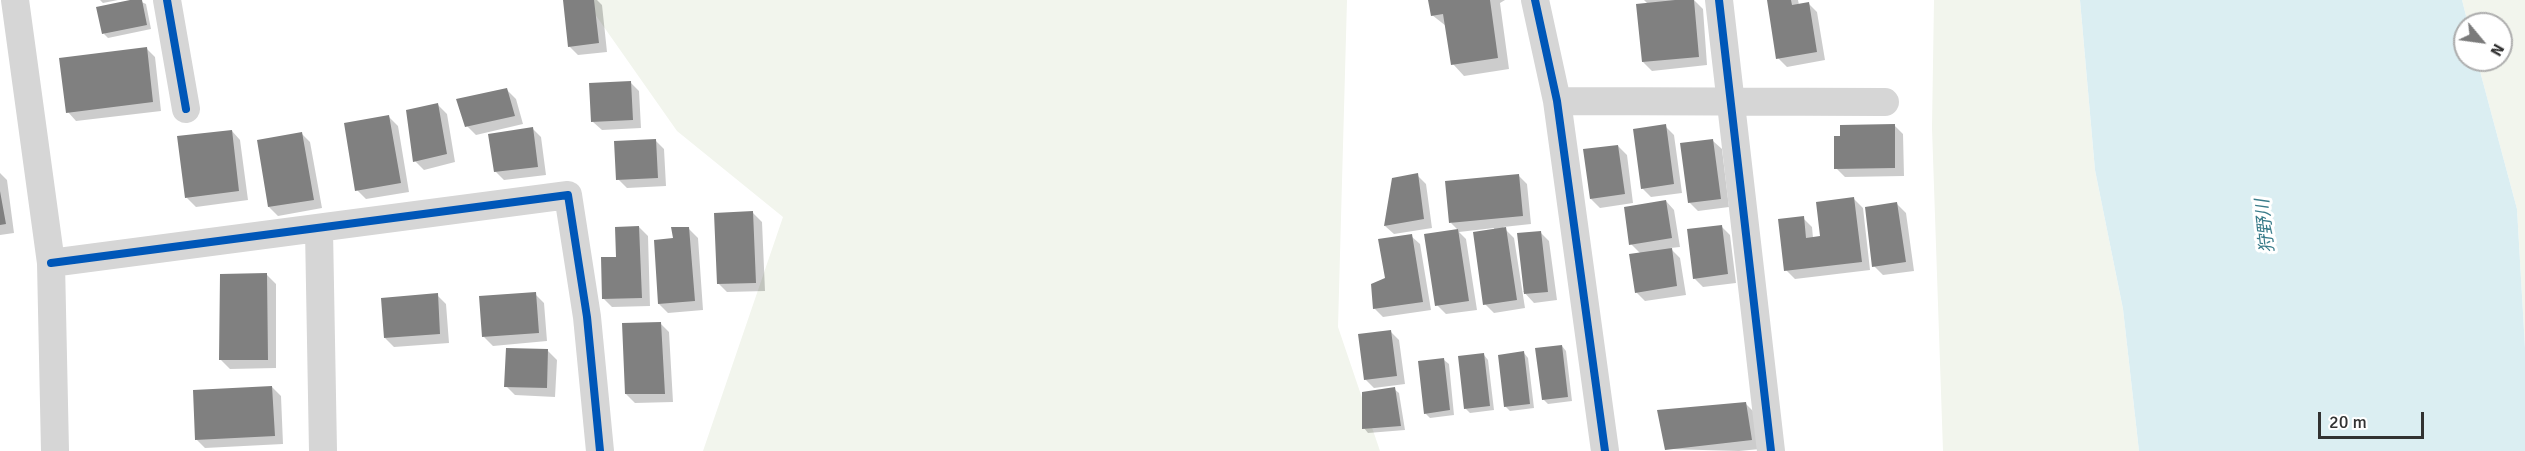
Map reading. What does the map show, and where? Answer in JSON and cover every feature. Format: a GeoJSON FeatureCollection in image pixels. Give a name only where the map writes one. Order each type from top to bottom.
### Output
{"type":"FeatureCollection","features":[{"type":"Feature","properties":{"kind":"street"},"geometry":{"type":"LineString","coordinates":[[15,0],[51,263],[55,451]]}},
{"type":"Feature","properties":{"kind":"street"},"geometry":{"type":"LineString","coordinates":[[167,0],[186,109]]}},
{"type":"Feature","properties":{"kind":"street"},"geometry":{"type":"LineString","coordinates":[[1535,0],[1557,101],[1605,451]]}},
{"type":"Feature","properties":{"kind":"street"},"geometry":{"type":"LineString","coordinates":[[1719,0],[1771,451]]}},
{"type":"Feature","properties":{"kind":"street"},"geometry":{"type":"LineString","coordinates":[[1557,101],[1885,102]]}},
{"type":"Feature","properties":{"kind":"street"},"geometry":{"type":"LineString","coordinates":[[51,263],[319,230],[568,195],[587,317],[600,451]]}},
{"type":"Feature","properties":{"kind":"street"},"geometry":{"type":"LineString","coordinates":[[319,230],[323,451]]}},
{"type":"Feature","properties":{"kind":"shaded area"},"geometry":{"type":"Polygon","coordinates":[[[585,0],[1347,0],[1338,327],[1380,451],[703,451],[783,217],[677,131],[585,0]]]}},
{"type":"Feature","properties":{"kind":"shaded area"},"geometry":{"type":"Polygon","coordinates":[[[1934,0],[2080,0],[2095,170],[2123,309],[2139,451],[1943,451],[1932,128],[1934,0]]]}},
{"type":"Feature","properties":{"kind":"shaded area"},"geometry":{"type":"Polygon","coordinates":[[[2462,0],[2525,0],[2525,348],[2517,209],[2480,72],[2513,72],[2513,12],[2465,12],[2462,0]]]}},
{"type":"Feature","properties":{"kind":"water","name":"狩野川"},"geometry":{"type":"Polygon","coordinates":[[[2080,0],[2462,0],[2465,12],[2453,12],[2453,72],[2480,72],[2517,209],[2525,348],[2525,451],[2139,451],[2123,309],[2095,170],[2080,0]]]}},
{"type":"Feature","properties":{"kind":"building"},"geometry":{"type":"Polygon","coordinates":[[[130,0],[142,0],[147,25],[102,34],[96,7],[130,0]]]}},
{"type":"Feature","properties":{"kind":"building"},"geometry":{"type":"Polygon","coordinates":[[[563,0],[594,0],[599,43],[568,47],[563,0]]]}},
{"type":"Feature","properties":{"kind":"building"},"geometry":{"type":"Polygon","coordinates":[[[1428,0],[1490,0],[1498,58],[1451,65],[1443,14],[1431,16],[1428,0]]]}},
{"type":"Feature","properties":{"kind":"building"},"geometry":{"type":"Polygon","coordinates":[[[1694,0],[1699,57],[1642,62],[1636,4],[1694,0]]]}},
{"type":"Feature","properties":{"kind":"building"},"geometry":{"type":"Polygon","coordinates":[[[1767,0],[1791,0],[1792,5],[1809,2],[1817,52],[1776,59],[1767,0]]]}},
{"type":"Feature","properties":{"kind":"building"},"geometry":{"type":"Polygon","coordinates":[[[147,47],[153,102],[66,113],[59,58],[147,47]]]}},
{"type":"Feature","properties":{"kind":"building"},"geometry":{"type":"Polygon","coordinates":[[[631,81],[633,120],[591,122],[589,83],[631,81]]]}},
{"type":"Feature","properties":{"kind":"building"},"geometry":{"type":"Polygon","coordinates":[[[507,88],[515,116],[465,127],[456,99],[507,88]]]}},
{"type":"Feature","properties":{"kind":"building"},"geometry":{"type":"Polygon","coordinates":[[[438,103],[447,154],[413,162],[406,110],[438,103]]]}},
{"type":"Feature","properties":{"kind":"building"},"geometry":{"type":"Polygon","coordinates":[[[389,115],[401,183],[355,191],[344,123],[389,115]]]}},
{"type":"Feature","properties":{"kind":"building"},"geometry":{"type":"Polygon","coordinates":[[[1666,124],[1674,184],[1641,189],[1633,129],[1666,124]]]}},
{"type":"Feature","properties":{"kind":"building"},"geometry":{"type":"Polygon","coordinates":[[[1895,124],[1895,168],[1834,169],[1834,136],[1840,136],[1840,125],[1895,124]]]}},
{"type":"Feature","properties":{"kind":"building"},"geometry":{"type":"Polygon","coordinates":[[[533,127],[538,167],[494,172],[488,134],[533,127]]]}},
{"type":"Feature","properties":{"kind":"building"},"geometry":{"type":"Polygon","coordinates":[[[232,130],[239,191],[185,198],[177,136],[232,130]]]}},
{"type":"Feature","properties":{"kind":"building"},"geometry":{"type":"Polygon","coordinates":[[[302,132],[314,200],[268,207],[257,140],[302,132]]]}},
{"type":"Feature","properties":{"kind":"building"},"geometry":{"type":"Polygon","coordinates":[[[656,139],[658,178],[616,180],[614,141],[656,139]]]}},
{"type":"Feature","properties":{"kind":"building"},"geometry":{"type":"Polygon","coordinates":[[[1713,139],[1721,199],[1688,203],[1680,143],[1713,139]]]}},
{"type":"Feature","properties":{"kind":"building"},"geometry":{"type":"Polygon","coordinates":[[[1618,145],[1625,194],[1590,199],[1583,149],[1618,145]]]}},
{"type":"Feature","properties":{"kind":"building"},"geometry":{"type":"Polygon","coordinates":[[[1418,173],[1424,219],[1384,226],[1392,178],[1418,173]]]}},
{"type":"Feature","properties":{"kind":"building"},"geometry":{"type":"Polygon","coordinates":[[[1519,174],[1523,216],[1449,223],[1445,181],[1519,174]]]}},
{"type":"Feature","properties":{"kind":"building"},"geometry":{"type":"Polygon","coordinates":[[[0,191],[6,224],[0,225],[0,191]]]}},
{"type":"Feature","properties":{"kind":"building"},"geometry":{"type":"Polygon","coordinates":[[[1854,197],[1862,262],[1784,271],[1778,219],[1804,216],[1806,238],[1820,236],[1816,202],[1854,197]]]}},
{"type":"Feature","properties":{"kind":"building"},"geometry":{"type":"Polygon","coordinates":[[[1666,200],[1672,238],[1629,245],[1624,207],[1666,200]]]}},
{"type":"Feature","properties":{"kind":"building"},"geometry":{"type":"Polygon","coordinates":[[[1897,202],[1906,262],[1872,267],[1865,207],[1897,202]]]}},
{"type":"Feature","properties":{"kind":"building"},"geometry":{"type":"Polygon","coordinates":[[[753,211],[756,283],[717,284],[714,213],[753,211]]]}},
{"type":"Feature","properties":{"kind":"building"},"geometry":{"type":"Polygon","coordinates":[[[1722,225],[1728,274],[1693,279],[1687,229],[1722,225]]]}},
{"type":"Feature","properties":{"kind":"building"},"geometry":{"type":"Polygon","coordinates":[[[639,226],[642,298],[602,299],[601,257],[616,257],[615,227],[639,226]]]}},
{"type":"Feature","properties":{"kind":"building"},"geometry":{"type":"Polygon","coordinates":[[[671,227],[689,227],[695,301],[658,304],[654,240],[673,238],[671,227]]]}},
{"type":"Feature","properties":{"kind":"building"},"geometry":{"type":"Polygon","coordinates":[[[1506,227],[1517,300],[1483,305],[1473,232],[1506,227]]]}},
{"type":"Feature","properties":{"kind":"building"},"geometry":{"type":"Polygon","coordinates":[[[1458,229],[1469,301],[1435,306],[1424,234],[1458,229]]]}},
{"type":"Feature","properties":{"kind":"building"},"geometry":{"type":"Polygon","coordinates":[[[1541,231],[1548,292],[1524,294],[1517,233],[1541,231]]]}},
{"type":"Feature","properties":{"kind":"building"},"geometry":{"type":"Polygon","coordinates":[[[1412,234],[1423,302],[1373,309],[1371,284],[1385,278],[1378,239],[1412,234]]]}},
{"type":"Feature","properties":{"kind":"building"},"geometry":{"type":"Polygon","coordinates":[[[1672,248],[1677,286],[1635,293],[1629,254],[1672,248]]]}},
{"type":"Feature","properties":{"kind":"building"},"geometry":{"type":"Polygon","coordinates":[[[267,273],[268,360],[219,360],[220,274],[267,273]]]}},
{"type":"Feature","properties":{"kind":"building"},"geometry":{"type":"Polygon","coordinates":[[[536,292],[539,333],[482,337],[479,296],[536,292]]]}},
{"type":"Feature","properties":{"kind":"building"},"geometry":{"type":"Polygon","coordinates":[[[438,293],[440,334],[384,338],[381,298],[438,293]]]}},
{"type":"Feature","properties":{"kind":"building"},"geometry":{"type":"Polygon","coordinates":[[[661,322],[665,394],[625,394],[622,323],[661,322]]]}},
{"type":"Feature","properties":{"kind":"building"},"geometry":{"type":"Polygon","coordinates":[[[1391,330],[1397,376],[1364,380],[1358,334],[1391,330]]]}},
{"type":"Feature","properties":{"kind":"building"},"geometry":{"type":"Polygon","coordinates":[[[1562,345],[1568,397],[1542,400],[1535,348],[1562,345]]]}},
{"type":"Feature","properties":{"kind":"building"},"geometry":{"type":"Polygon","coordinates":[[[506,348],[548,349],[547,388],[504,387],[506,348]]]}},
{"type":"Feature","properties":{"kind":"building"},"geometry":{"type":"Polygon","coordinates":[[[1524,351],[1530,404],[1504,407],[1498,355],[1524,351]]]}},
{"type":"Feature","properties":{"kind":"building"},"geometry":{"type":"Polygon","coordinates":[[[1484,353],[1490,406],[1464,409],[1458,356],[1484,353]]]}},
{"type":"Feature","properties":{"kind":"building"},"geometry":{"type":"Polygon","coordinates":[[[1444,358],[1450,410],[1424,414],[1418,361],[1444,358]]]}},
{"type":"Feature","properties":{"kind":"building"},"geometry":{"type":"Polygon","coordinates":[[[272,386],[275,436],[195,440],[193,390],[272,386]]]}},
{"type":"Feature","properties":{"kind":"building"},"geometry":{"type":"Polygon","coordinates":[[[1395,387],[1401,426],[1362,429],[1362,392],[1395,387]]]}},
{"type":"Feature","properties":{"kind":"building"},"geometry":{"type":"Polygon","coordinates":[[[1746,402],[1752,440],[1665,450],[1657,410],[1746,402]]]}},
{"type":"Feature","properties":{"kind":"cycle path"},"geometry":{"type":"LineString","coordinates":[[167,0],[186,109]]}},
{"type":"Feature","properties":{"kind":"cycle path"},"geometry":{"type":"LineString","coordinates":[[1535,0],[1557,101],[1605,451]]}},
{"type":"Feature","properties":{"kind":"cycle path"},"geometry":{"type":"LineString","coordinates":[[1719,0],[1771,451]]}},
{"type":"Feature","properties":{"kind":"cycle path"},"geometry":{"type":"LineString","coordinates":[[51,263],[568,195],[587,317],[600,451]]}}]}
